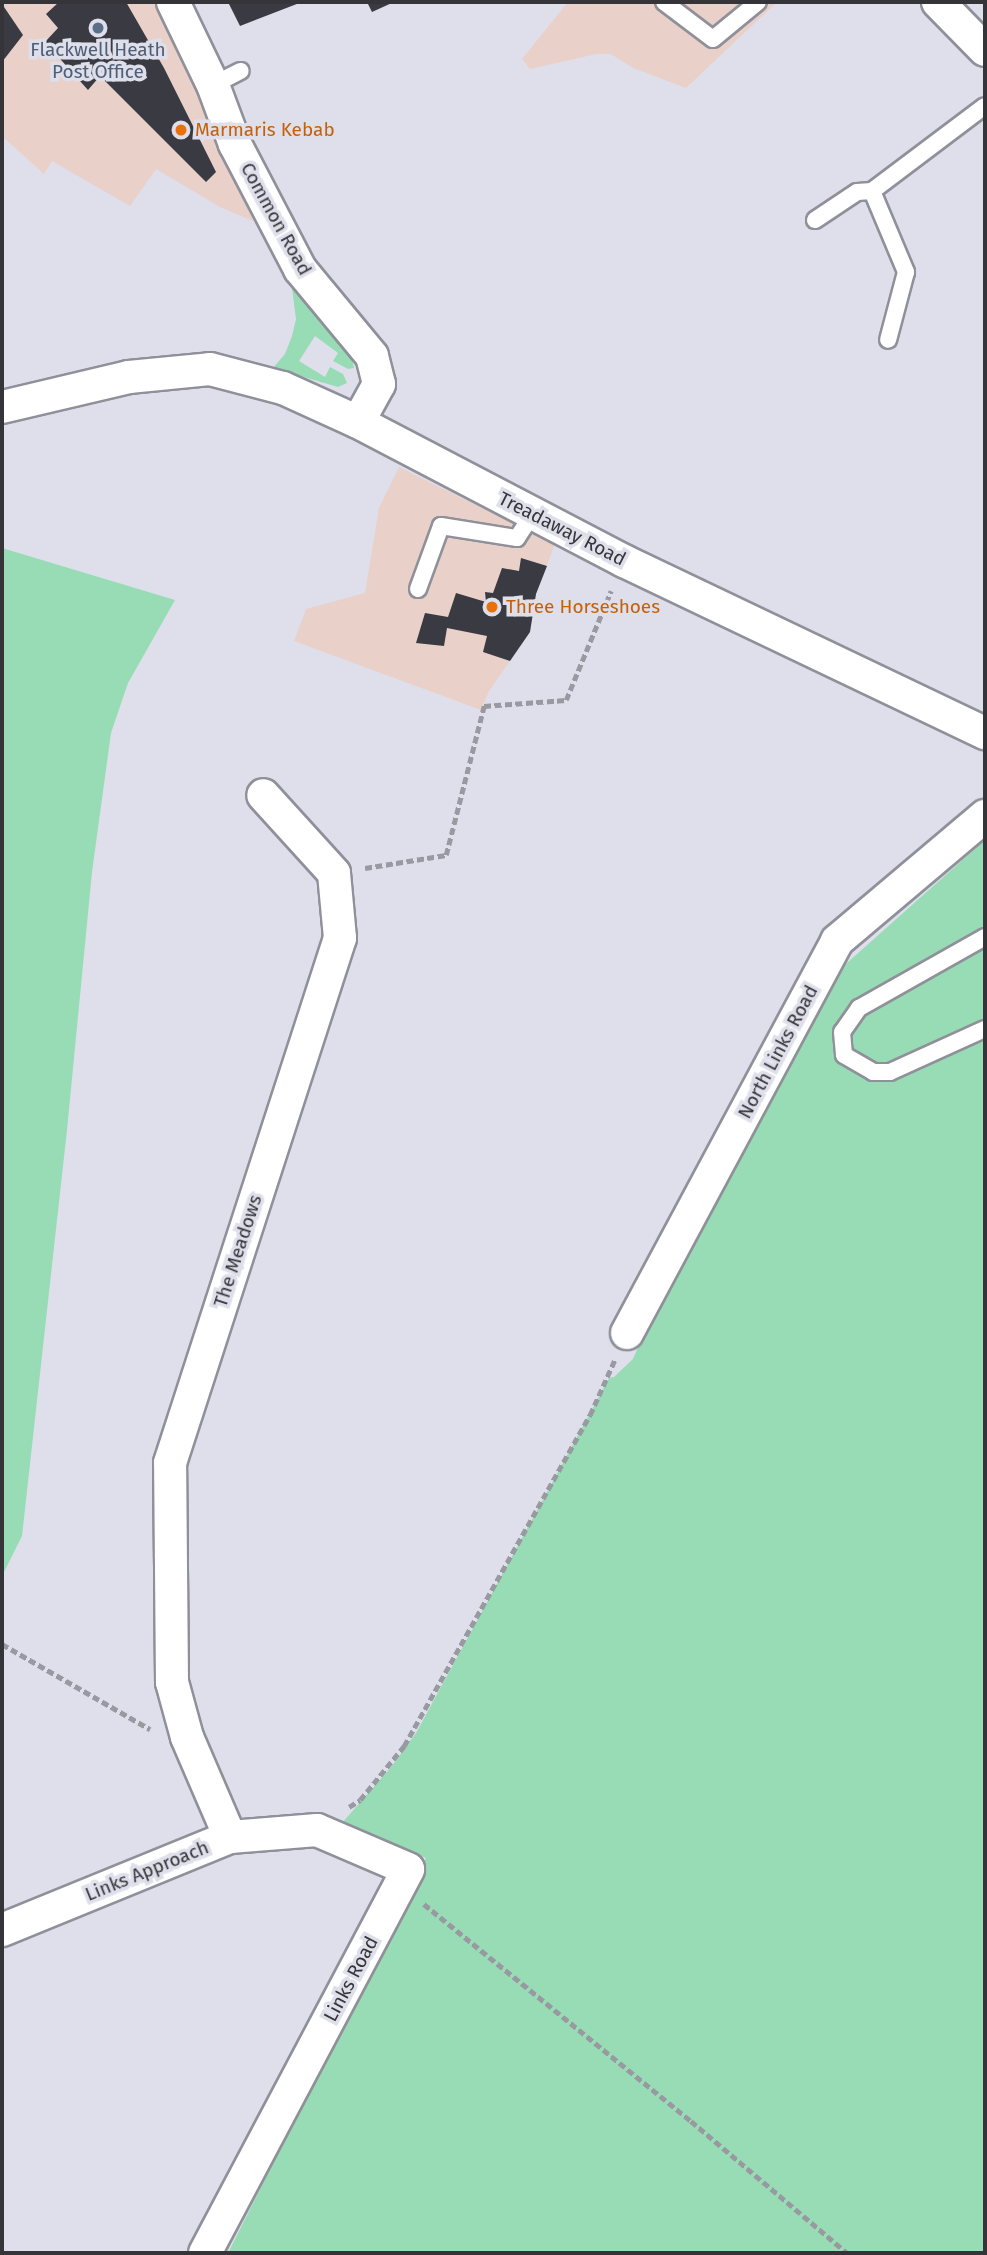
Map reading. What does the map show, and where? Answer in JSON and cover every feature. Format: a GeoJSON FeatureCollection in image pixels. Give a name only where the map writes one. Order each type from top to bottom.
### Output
{"type":"FeatureCollection","features":[{"type":"Feature","properties":{"kind":"street","name":"Common Road"},"geometry":{"type":"LineString","coordinates":[[173,2],[212,85],[234,144],[300,269],[372,356],[379,384],[358,422]]}},
{"type":"Feature","properties":{"kind":"street"},"geometry":{"type":"LineString","coordinates":[[938,2],[985,50]]}},
{"type":"Feature","properties":{"kind":"street","name":"Treadaway Road"},"geometry":{"type":"LineString","coordinates":[[2,407],[129,377],[211,369],[283,388],[358,422],[624,561],[985,733]]}},
{"type":"Feature","properties":{"kind":"street"},"geometry":{"type":"LineString","coordinates":[[263,795],[334,873]]}},
{"type":"Feature","properties":{"kind":"street","name":"North Links Road"},"geometry":{"type":"LineString","coordinates":[[627,1333],[836,942],[985,816]]}},
{"type":"Feature","properties":{"kind":"street","name":"The Meadows"},"geometry":{"type":"LineString","coordinates":[[175,1736],[170,1463],[340,938],[334,873]]}},
{"type":"Feature","properties":{"kind":"street","name":"Links Approach"},"geometry":{"type":"LineString","coordinates":[[2,1930],[230,1838],[175,1736]]}},
{"type":"Feature","properties":{"kind":"street"},"geometry":{"type":"LineString","coordinates":[[230,1838],[317,1830],[408,1869],[402,1885]]}},
{"type":"Feature","properties":{"kind":"street","name":"Links Road"},"geometry":{"type":"LineString","coordinates":[[205,2253],[402,1885]]}},
{"type":"Feature","properties":{"kind":"lane"},"geometry":{"type":"LineString","coordinates":[[664,2],[713,39],[758,2]]}},
{"type":"Feature","properties":{"kind":"lane"},"geometry":{"type":"LineString","coordinates":[[212,85],[241,71]]}},
{"type":"Feature","properties":{"kind":"lane"},"geometry":{"type":"LineString","coordinates":[[815,220],[857,192],[872,191],[985,106]]}},
{"type":"Feature","properties":{"kind":"lane"},"geometry":{"type":"LineString","coordinates":[[872,191],[906,272],[888,340]]}},
{"type":"Feature","properties":{"kind":"lane"},"geometry":{"type":"LineString","coordinates":[[418,589],[441,526],[517,537],[533,513]]}},
{"type":"Feature","properties":{"kind":"lane"},"geometry":{"type":"LineString","coordinates":[[985,937],[859,1008],[842,1032],[844,1055],[873,1072],[890,1072],[985,1030]]}},
{"type":"Feature","properties":{"kind":"path"},"geometry":{"type":"LineString","coordinates":[[334,873],[446,855],[484,706],[566,700],[624,561]]}},
{"type":"Feature","properties":{"kind":"path"},"geometry":{"type":"LineString","coordinates":[[317,1830],[360,1800],[404,1746],[590,1415],[627,1333]]}},
{"type":"Feature","properties":{"kind":"path"},"geometry":{"type":"LineString","coordinates":[[2,1644],[175,1736]]}},
{"type":"Feature","properties":{"kind":"path"},"geometry":{"type":"LineString","coordinates":[[402,1885],[847,2253]]}},
{"type":"Feature","properties":{"kind":"shaded area"},"geometry":{"type":"Polygon","coordinates":[[[2,2],[164,2],[253,221],[220,207],[156,169],[130,206],[52,161],[44,174],[2,136],[2,2]]]}},
{"type":"Feature","properties":{"kind":"shaded area"},"geometry":{"type":"Polygon","coordinates":[[[568,2],[777,2],[686,88],[633,68],[611,54],[596,54],[530,69],[522,59],[568,2]]]}},
{"type":"Feature","properties":{"kind":"shaded area"},"geometry":{"type":"Polygon","coordinates":[[[399,467],[555,544],[536,594],[530,632],[489,691],[481,710],[294,641],[306,609],[365,593],[379,508],[399,467]]]}},
{"type":"Feature","properties":{"kind":"green space"},"geometry":{"type":"Polygon","coordinates":[[[292,288],[351,355],[354,368],[348,369],[333,361],[338,353],[315,336],[299,361],[325,377],[330,367],[343,374],[347,383],[338,387],[273,368],[285,354],[292,336],[296,319],[292,288]]]}},
{"type":"Feature","properties":{"kind":"green space"},"geometry":{"type":"Polygon","coordinates":[[[2,548],[175,600],[128,683],[111,733],[92,872],[67,1130],[22,1536],[2,1576],[2,548]]]}},
{"type":"Feature","properties":{"kind":"green space"},"geometry":{"type":"Polygon","coordinates":[[[985,840],[985,2253],[228,2253],[426,1858],[342,1823],[392,1766],[416,1733],[609,1378],[614,1377],[633,1359],[676,1260],[820,987],[985,840]]]}},
{"type":"Feature","properties":{"kind":"building"},"geometry":{"type":"Polygon","coordinates":[[[59,2],[126,2],[164,68],[216,172],[206,182],[100,76],[88,90],[45,42],[58,28],[46,14],[59,2]]]}},
{"type":"Feature","properties":{"kind":"building"},"geometry":{"type":"Polygon","coordinates":[[[228,2],[302,2],[240,26],[228,2]]]}},
{"type":"Feature","properties":{"kind":"building"},"geometry":{"type":"Polygon","coordinates":[[[367,2],[394,2],[372,12],[367,2]]]}},
{"type":"Feature","properties":{"kind":"building"},"geometry":{"type":"Polygon","coordinates":[[[2,4],[23,35],[2,62],[2,4]]]}},
{"type":"Feature","properties":{"kind":"building","name":"Three Horseshoes"},"geometry":{"type":"Polygon","coordinates":[[[521,558],[547,566],[536,594],[530,632],[510,661],[483,652],[487,636],[447,628],[444,646],[416,643],[425,613],[448,617],[456,593],[486,602],[485,592],[493,593],[502,568],[519,571],[521,558]]]}},
{"type":"Feature","properties":{"kind":"place","name":"Flackwell Heath Post Office"},"geometry":{"type":"Point","coordinates":[98,28]}},
{"type":"Feature","properties":{"kind":"place","name":"Marmaris Kebab"},"geometry":{"type":"Point","coordinates":[181,130]}},
{"type":"Feature","properties":{"kind":"place","name":"Three Horseshoes"},"geometry":{"type":"Point","coordinates":[492,607]}}]}
